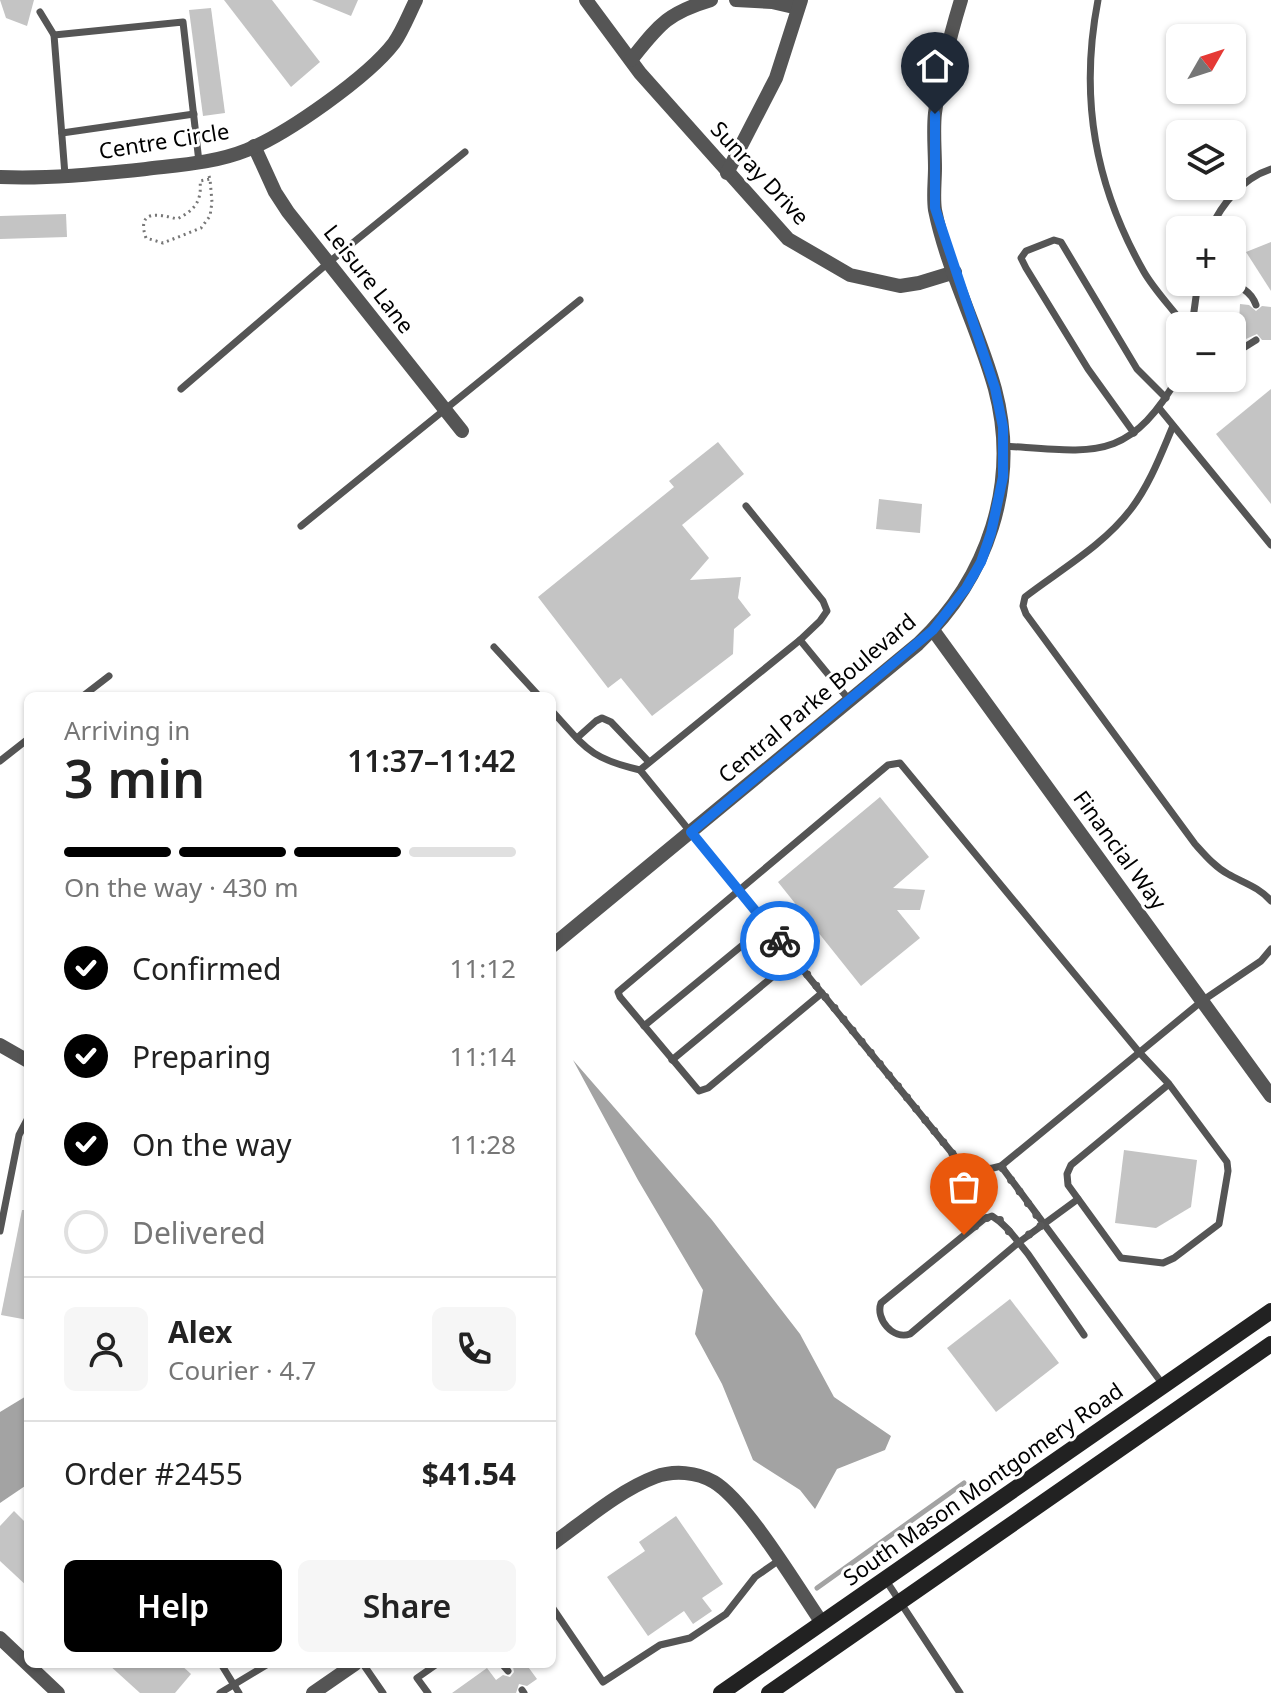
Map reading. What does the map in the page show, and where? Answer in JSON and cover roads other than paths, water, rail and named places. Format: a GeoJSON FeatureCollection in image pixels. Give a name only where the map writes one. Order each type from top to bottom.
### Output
{"type":"FeatureCollection","features":[{"type":"Feature","properties":{"kind":"main road","name":"South Mason Montgomery Road"},"geometry":{"type":"LineString","coordinates":[[721,1693],[1271,1311]]}},
{"type":"Feature","properties":{"kind":"main road"},"geometry":{"type":"LineString","coordinates":[[769,1693],[1271,1344]]}},
{"type":"Feature","properties":{"kind":"street","name":"Centre Circle"},"geometry":{"type":"LineString","coordinates":[[0,177],[65,177],[203,161],[254,146],[325,102],[371,67],[400,34],[416,0]]}},
{"type":"Feature","properties":{"kind":"street","name":"Sunray Drive"},"geometry":{"type":"LineString","coordinates":[[586,0],[631,60],[788,239],[850,275],[900,286],[955,272]]}},
{"type":"Feature","properties":{"kind":"street"},"geometry":{"type":"LineString","coordinates":[[631,60],[661,23],[686,8],[711,0]]}},
{"type":"Feature","properties":{"kind":"street"},"geometry":{"type":"LineString","coordinates":[[727,173],[776,78],[799,4],[736,0]]}},
{"type":"Feature","properties":{"kind":"street","name":"Central Parke Boulevard"},"geometry":{"type":"LineString","coordinates":[[556,943],[933,630],[966,588],[981,562],[998,505],[1004,446],[995,388],[935,208],[935,114],[961,0]]}},
{"type":"Feature","properties":{"kind":"street","name":"Leisure Lane"},"geometry":{"type":"LineString","coordinates":[[254,146],[275,192],[462,431]]}},
{"type":"Feature","properties":{"kind":"street","name":"Financial Way"},"geometry":{"type":"LineString","coordinates":[[933,630],[1271,1096]]}},
{"type":"Feature","properties":{"kind":"street"},"geometry":{"type":"LineString","coordinates":[[0,1045],[24,1059]]}},
{"type":"Feature","properties":{"kind":"street"},"geometry":{"type":"LineString","coordinates":[[556,1541],[633,1487],[666,1474],[690,1473],[713,1481],[731,1496],[822,1623]]}},
{"type":"Feature","properties":{"kind":"street"},"geometry":{"type":"LineString","coordinates":[[0,1638],[24,1658]]}},
{"type":"Feature","properties":{"kind":"street"},"geometry":{"type":"LineString","coordinates":[[35,1668],[58,1693]]}},
{"type":"Feature","properties":{"kind":"street"},"geometry":{"type":"LineString","coordinates":[[313,1693],[349,1668]]}},
{"type":"Feature","properties":{"kind":"lane"},"geometry":{"type":"LineString","coordinates":[[1098,0],[1093,27],[1089,100],[1099,164],[1119,224],[1146,275],[1174,312]]}},
{"type":"Feature","properties":{"kind":"lane"},"geometry":{"type":"LineString","coordinates":[[40,12],[54,35],[65,177]]}},
{"type":"Feature","properties":{"kind":"lane"},"geometry":{"type":"LineString","coordinates":[[54,35],[183,22],[203,161]]}},
{"type":"Feature","properties":{"kind":"lane"},"geometry":{"type":"LineString","coordinates":[[62,133],[194,114]]}},
{"type":"Feature","properties":{"kind":"lane"},"geometry":{"type":"LineString","coordinates":[[181,389],[328,263],[465,152]]}},
{"type":"Feature","properties":{"kind":"lane"},"geometry":{"type":"LineString","coordinates":[[1218,216],[1243,184],[1258,173],[1271,169]]}},
{"type":"Feature","properties":{"kind":"lane"},"geometry":{"type":"LineString","coordinates":[[1134,433],[1088,369],[1026,268],[1021,258],[1026,251],[1054,240],[1065,247],[1137,369],[1166,398]]}},
{"type":"Feature","properties":{"kind":"lane"},"geometry":{"type":"LineString","coordinates":[[1246,291],[1256,305]]}},
{"type":"Feature","properties":{"kind":"lane"},"geometry":{"type":"LineString","coordinates":[[301,526],[580,300]]}},
{"type":"Feature","properties":{"kind":"lane"},"geometry":{"type":"LineString","coordinates":[[1246,346],[1256,340]]}},
{"type":"Feature","properties":{"kind":"lane"},"geometry":{"type":"LineString","coordinates":[[1004,446],[1099,448],[1122,442],[1159,408],[1170,392]]}},
{"type":"Feature","properties":{"kind":"lane"},"geometry":{"type":"LineString","coordinates":[[1159,408],[1271,545]]}},
{"type":"Feature","properties":{"kind":"lane"},"geometry":{"type":"LineString","coordinates":[[1173,426],[1149,482],[1130,511],[1108,534],[1025,597],[1023,606],[1195,844],[1227,874],[1248,883],[1271,901]]}},
{"type":"Feature","properties":{"kind":"lane"},"geometry":{"type":"LineString","coordinates":[[640,770],[800,640],[827,611],[823,601],[746,506]]}},
{"type":"Feature","properties":{"kind":"lane"},"geometry":{"type":"LineString","coordinates":[[800,640],[850,701]]}},
{"type":"Feature","properties":{"kind":"lane"},"geometry":{"type":"LineString","coordinates":[[494,647],[535,692]]}},
{"type":"Feature","properties":{"kind":"lane"},"geometry":{"type":"LineString","coordinates":[[88,692],[109,676]]}},
{"type":"Feature","properties":{"kind":"lane"},"geometry":{"type":"LineString","coordinates":[[556,715],[588,751],[608,762],[640,770],[961,1164],[985,1170],[1001,1166],[1202,1001],[1261,961],[1271,949]]}},
{"type":"Feature","properties":{"kind":"lane"},"geometry":{"type":"LineString","coordinates":[[577,738],[602,718],[611,722],[649,762]]}},
{"type":"Feature","properties":{"kind":"lane"},"geometry":{"type":"LineString","coordinates":[[0,761],[24,742]]}},
{"type":"Feature","properties":{"kind":"lane"},"geometry":{"type":"LineString","coordinates":[[822,993],[708,1088],[699,1091],[618,992],[888,765],[900,763],[1139,1052],[1169,1084],[1227,1162],[1219,1224],[1163,1263],[1121,1258],[1068,1185],[1067,1174],[1071,1165],[1169,1084]]}},
{"type":"Feature","properties":{"kind":"lane"},"geometry":{"type":"LineString","coordinates":[[644,1026],[767,925]]}},
{"type":"Feature","properties":{"kind":"lane"},"geometry":{"type":"LineString","coordinates":[[672,1060],[794,959]]}},
{"type":"Feature","properties":{"kind":"lane"},"geometry":{"type":"LineString","coordinates":[[0,1231],[19,1135],[24,1126]]}},
{"type":"Feature","properties":{"kind":"lane"},"geometry":{"type":"LineString","coordinates":[[1001,1166],[1164,1386]]}},
{"type":"Feature","properties":{"kind":"lane"},"geometry":{"type":"LineString","coordinates":[[1078,1199],[1018,1243],[910,1334],[902,1337],[895,1334],[879,1318],[878,1311],[881,1303],[984,1219],[992,1216],[1000,1220],[1018,1243],[1084,1335]]}},
{"type":"Feature","properties":{"kind":"lane"},"geometry":{"type":"LineString","coordinates":[[556,1613],[603,1682],[660,1645],[690,1638],[726,1614],[755,1577],[778,1561]]}},
{"type":"Feature","properties":{"kind":"lane"},"geometry":{"type":"LineString","coordinates":[[885,1579],[960,1693]]}},
{"type":"Feature","properties":{"kind":"lane"},"geometry":{"type":"LineString","coordinates":[[223,1668],[239,1693]]}},
{"type":"Feature","properties":{"kind":"lane"},"geometry":{"type":"LineString","coordinates":[[220,1693],[261,1668]]}},
{"type":"Feature","properties":{"kind":"lane"},"geometry":{"type":"LineString","coordinates":[[366,1668],[383,1693]]}},
{"type":"Feature","properties":{"kind":"lane"},"geometry":{"type":"LineString","coordinates":[[428,1693],[417,1678],[431,1668]]}},
{"type":"Feature","properties":{"kind":"waterway"},"geometry":{"type":"LineString","coordinates":[[817,1588],[964,1483]]}}]}
